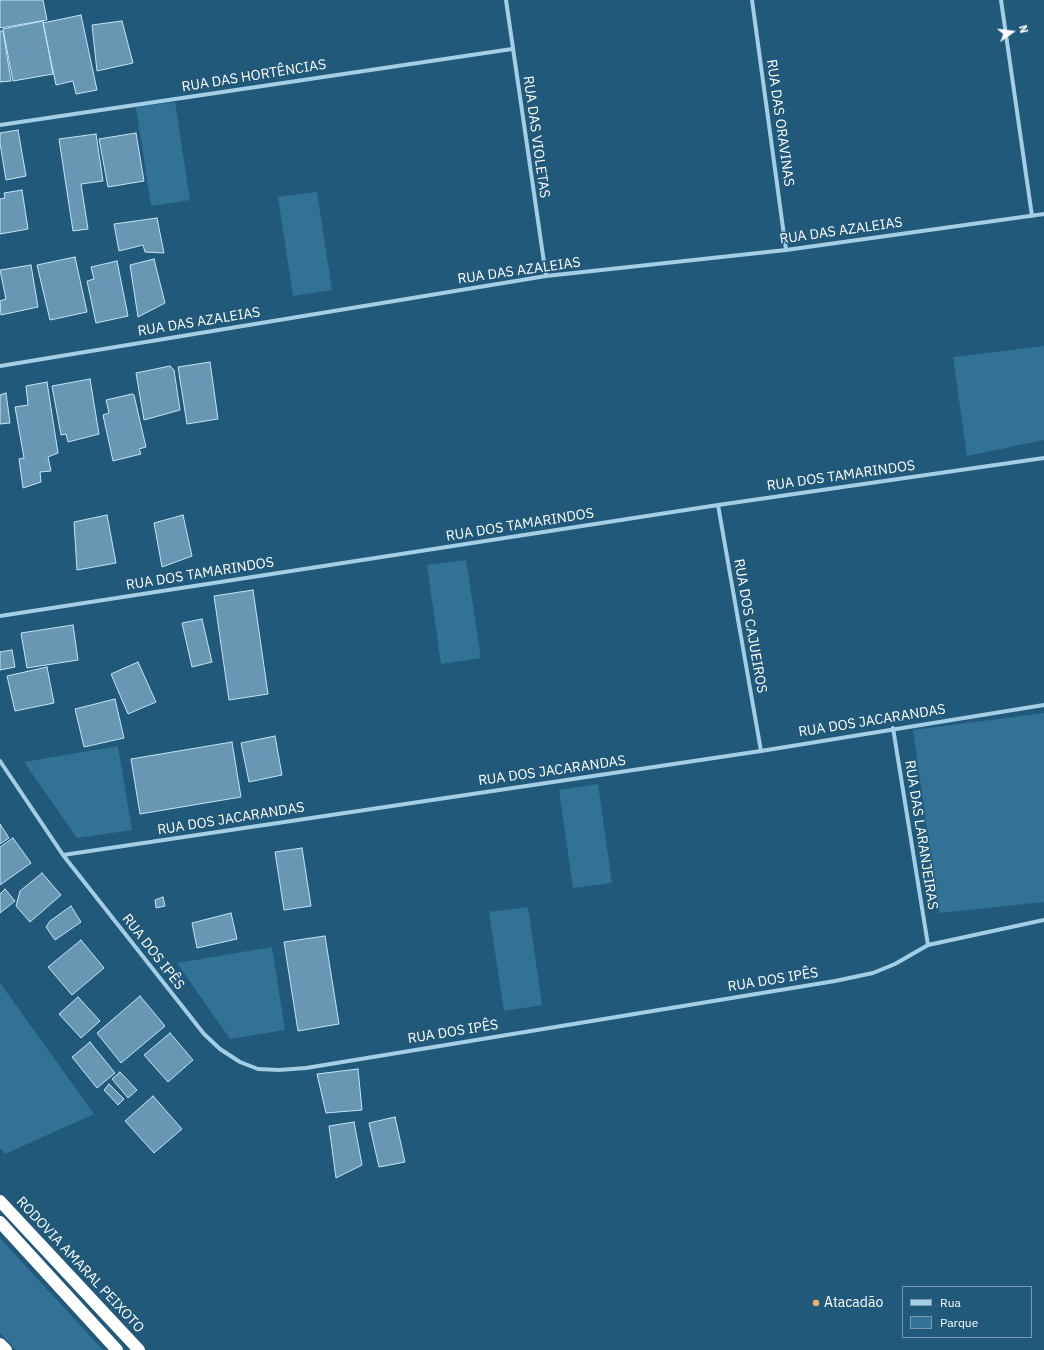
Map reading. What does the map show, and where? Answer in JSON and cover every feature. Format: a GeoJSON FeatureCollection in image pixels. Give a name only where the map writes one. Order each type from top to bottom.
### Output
{"type":"FeatureCollection","features":[{"type":"Feature","properties":{"kind":"highway","name":"RODOVIA AMARAL PEIXOTO"},"geometry":{"type":"LineString","coordinates":[[0,1201],[139,1350]]}},
{"type":"Feature","properties":{"kind":"highway"},"geometry":{"type":"LineString","coordinates":[[0,1222],[117,1350]]}},
{"type":"Feature","properties":{"kind":"highway"},"geometry":{"type":"LineString","coordinates":[[0,1344],[6,1350]]}},
{"type":"Feature","properties":{"kind":"street","name":"RUA DAS VIOLETAS"},"geometry":{"type":"LineString","coordinates":[[506,0],[546,276]]}},
{"type":"Feature","properties":{"kind":"street","name":"RUA DAS ORAVINAS"},"geometry":{"type":"LineString","coordinates":[[752,0],[786,250]]}},
{"type":"Feature","properties":{"kind":"street"},"geometry":{"type":"LineString","coordinates":[[1001,0],[1032,216]]}},
{"type":"Feature","properties":{"kind":"street","name":"RUA DAS HORTÊNCIAS"},"geometry":{"type":"LineString","coordinates":[[0,125],[512,49]]}},
{"type":"Feature","properties":{"kind":"street","name":"RUA DAS AZALEIAS"},"geometry":{"type":"LineString","coordinates":[[0,366],[546,276],[786,250],[1044,214]]}},
{"type":"Feature","properties":{"kind":"street","name":"RUA DOS TAMARINDOS"},"geometry":{"type":"LineString","coordinates":[[0,616],[718,505],[1044,458]]}},
{"type":"Feature","properties":{"kind":"street","name":"RUA DOS CAJUEIROS"},"geometry":{"type":"LineString","coordinates":[[718,505],[761,751]]}},
{"type":"Feature","properties":{"kind":"street","name":"RUA DOS JACARANDAS"},"geometry":{"type":"LineString","coordinates":[[62,855],[761,751],[893,728],[1044,705]]}},
{"type":"Feature","properties":{"kind":"street","name":"RUA DAS LARANJEIRAS"},"geometry":{"type":"LineString","coordinates":[[893,728],[928,945]]}},
{"type":"Feature","properties":{"kind":"street","name":"RUA DOS IPÊS"},"geometry":{"type":"LineString","coordinates":[[0,761],[62,855],[204,1034],[220,1049],[240,1062],[258,1069],[279,1070],[306,1068],[873,974],[895,964],[928,945],[1044,920]]}},
{"type":"Feature","properties":{"kind":"green space"},"geometry":{"type":"Polygon","coordinates":[[[175,102],[190,200],[151,206],[136,107],[175,102]]]}},
{"type":"Feature","properties":{"kind":"green space"},"geometry":{"type":"Polygon","coordinates":[[[317,192],[332,290],[293,296],[278,197],[317,192]]]}},
{"type":"Feature","properties":{"kind":"green space"},"geometry":{"type":"Polygon","coordinates":[[[1044,346],[1044,440],[967,456],[953,357],[1044,346]]]}},
{"type":"Feature","properties":{"kind":"green space"},"geometry":{"type":"Polygon","coordinates":[[[466,560],[481,658],[441,664],[427,565],[466,560]]]}},
{"type":"Feature","properties":{"kind":"green space"},"geometry":{"type":"Polygon","coordinates":[[[1044,713],[1044,902],[939,913],[913,730],[1044,713]]]}},
{"type":"Feature","properties":{"kind":"green space"},"geometry":{"type":"Polygon","coordinates":[[[118,746],[132,830],[77,838],[24,762],[118,746]]]}},
{"type":"Feature","properties":{"kind":"green space"},"geometry":{"type":"Polygon","coordinates":[[[598,784],[612,883],[573,888],[559,790],[598,784]]]}},
{"type":"Feature","properties":{"kind":"green space"},"geometry":{"type":"Polygon","coordinates":[[[528,907],[542,1005],[504,1011],[489,912],[528,907]]]}},
{"type":"Feature","properties":{"kind":"green space"},"geometry":{"type":"Polygon","coordinates":[[[272,947],[285,1030],[230,1039],[177,963],[272,947]]]}},
{"type":"Feature","properties":{"kind":"green space"},"geometry":{"type":"Polygon","coordinates":[[[0,983],[94,1114],[5,1154],[0,1148],[0,983]]]}},
{"type":"Feature","properties":{"kind":"green space"},"geometry":{"type":"Polygon","coordinates":[[[0,1238],[103,1350],[16,1350],[0,1333],[0,1238]]]}},
{"type":"Feature","properties":{"kind":"building"},"geometry":{"type":"Polygon","coordinates":[[[0,0],[43,0],[47,20],[0,28],[0,0]]]}},
{"type":"Feature","properties":{"kind":"building"},"geometry":{"type":"Polygon","coordinates":[[[81,15],[97,90],[76,94],[73,81],[56,85],[43,23],[81,15]]]}},
{"type":"Feature","properties":{"kind":"building"},"geometry":{"type":"Polygon","coordinates":[[[43,21],[53,74],[13,81],[3,29],[43,21]]]}},
{"type":"Feature","properties":{"kind":"building"},"geometry":{"type":"Polygon","coordinates":[[[122,21],[133,63],[97,71],[92,25],[122,21]]]}},
{"type":"Feature","properties":{"kind":"building"},"geometry":{"type":"Polygon","coordinates":[[[0,31],[3,31],[11,81],[0,82],[0,31]]]}},
{"type":"Feature","properties":{"kind":"building"},"geometry":{"type":"Polygon","coordinates":[[[18,130],[26,176],[6,180],[0,143],[0,133],[18,130]]]}},
{"type":"Feature","properties":{"kind":"building"},"geometry":{"type":"Polygon","coordinates":[[[136,133],[144,181],[108,187],[99,139],[136,133]]]}},
{"type":"Feature","properties":{"kind":"building"},"geometry":{"type":"Polygon","coordinates":[[[96,134],[103,181],[81,184],[88,229],[73,231],[59,139],[96,134]]]}},
{"type":"Feature","properties":{"kind":"building"},"geometry":{"type":"Polygon","coordinates":[[[22,190],[28,229],[0,234],[0,199],[5,198],[4,193],[22,190]]]}},
{"type":"Feature","properties":{"kind":"building"},"geometry":{"type":"Polygon","coordinates":[[[157,218],[164,253],[145,252],[143,245],[119,251],[114,224],[157,218]]]}},
{"type":"Feature","properties":{"kind":"building"},"geometry":{"type":"Polygon","coordinates":[[[75,257],[87,312],[50,320],[37,265],[75,257]]]}},
{"type":"Feature","properties":{"kind":"building"},"geometry":{"type":"Polygon","coordinates":[[[154,259],[165,303],[138,317],[130,265],[154,259]]]}},
{"type":"Feature","properties":{"kind":"building"},"geometry":{"type":"Polygon","coordinates":[[[117,261],[128,316],[96,323],[87,281],[94,279],[91,267],[117,261]]]}},
{"type":"Feature","properties":{"kind":"building"},"geometry":{"type":"Polygon","coordinates":[[[31,265],[38,307],[1,315],[0,301],[6,299],[0,270],[31,265]]]}},
{"type":"Feature","properties":{"kind":"building"},"geometry":{"type":"Polygon","coordinates":[[[210,362],[218,419],[187,424],[178,367],[210,362]]]}},
{"type":"Feature","properties":{"kind":"building"},"geometry":{"type":"Polygon","coordinates":[[[170,366],[174,370],[180,410],[144,420],[136,373],[170,366]]]}},
{"type":"Feature","properties":{"kind":"building"},"geometry":{"type":"Polygon","coordinates":[[[90,379],[99,434],[68,442],[66,434],[61,435],[52,386],[90,379]]]}},
{"type":"Feature","properties":{"kind":"building"},"geometry":{"type":"Polygon","coordinates":[[[47,382],[58,453],[48,457],[51,471],[40,472],[41,482],[23,488],[19,459],[24,458],[15,407],[28,405],[26,386],[47,382]]]}},
{"type":"Feature","properties":{"kind":"building"},"geometry":{"type":"Polygon","coordinates":[[[6,393],[10,423],[0,424],[0,395],[6,393]]]}},
{"type":"Feature","properties":{"kind":"building"},"geometry":{"type":"Polygon","coordinates":[[[132,394],[134,395],[146,447],[139,449],[141,454],[113,461],[103,415],[109,413],[106,400],[132,394]]]}},
{"type":"Feature","properties":{"kind":"building"},"geometry":{"type":"Polygon","coordinates":[[[107,515],[116,563],[77,570],[74,522],[107,515]]]}},
{"type":"Feature","properties":{"kind":"building"},"geometry":{"type":"Polygon","coordinates":[[[183,515],[192,556],[162,567],[154,523],[183,515]]]}},
{"type":"Feature","properties":{"kind":"building"},"geometry":{"type":"Polygon","coordinates":[[[253,590],[268,694],[229,700],[214,596],[253,590]]]}},
{"type":"Feature","properties":{"kind":"building"},"geometry":{"type":"Polygon","coordinates":[[[202,619],[212,662],[192,667],[182,623],[202,619]]]}},
{"type":"Feature","properties":{"kind":"building"},"geometry":{"type":"Polygon","coordinates":[[[73,625],[78,660],[27,668],[21,633],[73,625]]]}},
{"type":"Feature","properties":{"kind":"building"},"geometry":{"type":"Polygon","coordinates":[[[12,650],[15,667],[0,670],[0,652],[12,650]]]}},
{"type":"Feature","properties":{"kind":"building"},"geometry":{"type":"Polygon","coordinates":[[[138,662],[156,702],[128,714],[111,674],[138,662]]]}},
{"type":"Feature","properties":{"kind":"building"},"geometry":{"type":"Polygon","coordinates":[[[47,667],[54,703],[15,711],[7,676],[47,667]]]}},
{"type":"Feature","properties":{"kind":"building"},"geometry":{"type":"Polygon","coordinates":[[[115,699],[124,738],[84,747],[75,709],[115,699]]]}},
{"type":"Feature","properties":{"kind":"building"},"geometry":{"type":"Polygon","coordinates":[[[275,736],[282,775],[249,782],[241,743],[275,736]]]}},
{"type":"Feature","properties":{"kind":"building"},"geometry":{"type":"Polygon","coordinates":[[[232,742],[241,797],[140,814],[131,759],[232,742]]]}},
{"type":"Feature","properties":{"kind":"building"},"geometry":{"type":"Polygon","coordinates":[[[0,824],[9,838],[0,844],[0,824]]]}},
{"type":"Feature","properties":{"kind":"building"},"geometry":{"type":"Polygon","coordinates":[[[13,838],[31,863],[0,885],[0,847],[13,838]]]}},
{"type":"Feature","properties":{"kind":"building"},"geometry":{"type":"Polygon","coordinates":[[[302,848],[311,906],[284,910],[275,852],[302,848]]]}},
{"type":"Feature","properties":{"kind":"building"},"geometry":{"type":"Polygon","coordinates":[[[42,873],[61,895],[30,922],[16,906],[20,891],[42,873]]]}},
{"type":"Feature","properties":{"kind":"building"},"geometry":{"type":"Polygon","coordinates":[[[5,889],[15,901],[0,913],[0,894],[5,889]]]}},
{"type":"Feature","properties":{"kind":"building"},"geometry":{"type":"Polygon","coordinates":[[[163,897],[165,906],[156,908],[155,900],[163,897]]]}},
{"type":"Feature","properties":{"kind":"building"},"geometry":{"type":"Polygon","coordinates":[[[71,906],[81,922],[55,940],[46,927],[50,921],[71,906]]]}},
{"type":"Feature","properties":{"kind":"building"},"geometry":{"type":"Polygon","coordinates":[[[231,913],[237,939],[197,948],[192,923],[231,913]]]}},
{"type":"Feature","properties":{"kind":"building"},"geometry":{"type":"Polygon","coordinates":[[[325,936],[339,1024],[298,1031],[284,942],[325,936]]]}},
{"type":"Feature","properties":{"kind":"building"},"geometry":{"type":"Polygon","coordinates":[[[81,940],[104,968],[72,995],[48,967],[81,940]]]}},
{"type":"Feature","properties":{"kind":"building"},"geometry":{"type":"Polygon","coordinates":[[[140,996],[165,1026],[121,1063],[97,1033],[140,996]]]}},
{"type":"Feature","properties":{"kind":"building"},"geometry":{"type":"Polygon","coordinates":[[[78,997],[100,1021],[81,1038],[59,1014],[78,997]]]}},
{"type":"Feature","properties":{"kind":"building"},"geometry":{"type":"Polygon","coordinates":[[[170,1033],[193,1060],[168,1082],[144,1055],[170,1033]]]}},
{"type":"Feature","properties":{"kind":"building"},"geometry":{"type":"Polygon","coordinates":[[[90,1042],[115,1073],[97,1088],[72,1057],[90,1042]]]}},
{"type":"Feature","properties":{"kind":"building"},"geometry":{"type":"Polygon","coordinates":[[[358,1069],[362,1110],[326,1113],[317,1074],[358,1069]]]}},
{"type":"Feature","properties":{"kind":"building"},"geometry":{"type":"Polygon","coordinates":[[[120,1072],[137,1090],[128,1098],[112,1079],[120,1072]]]}},
{"type":"Feature","properties":{"kind":"building"},"geometry":{"type":"Polygon","coordinates":[[[109,1084],[124,1099],[118,1105],[104,1090],[109,1084]]]}},
{"type":"Feature","properties":{"kind":"building"},"geometry":{"type":"Polygon","coordinates":[[[153,1096],[182,1129],[154,1153],[125,1121],[153,1096]]]}},
{"type":"Feature","properties":{"kind":"building"},"geometry":{"type":"Polygon","coordinates":[[[395,1117],[405,1162],[379,1167],[369,1123],[395,1117]]]}},
{"type":"Feature","properties":{"kind":"building"},"geometry":{"type":"Polygon","coordinates":[[[354,1122],[362,1165],[336,1178],[329,1126],[354,1122]]]}},
{"type":"Feature","properties":{"kind":"place","name":"Atacadão"},"geometry":{"type":"Point","coordinates":[816,1303]}}]}
